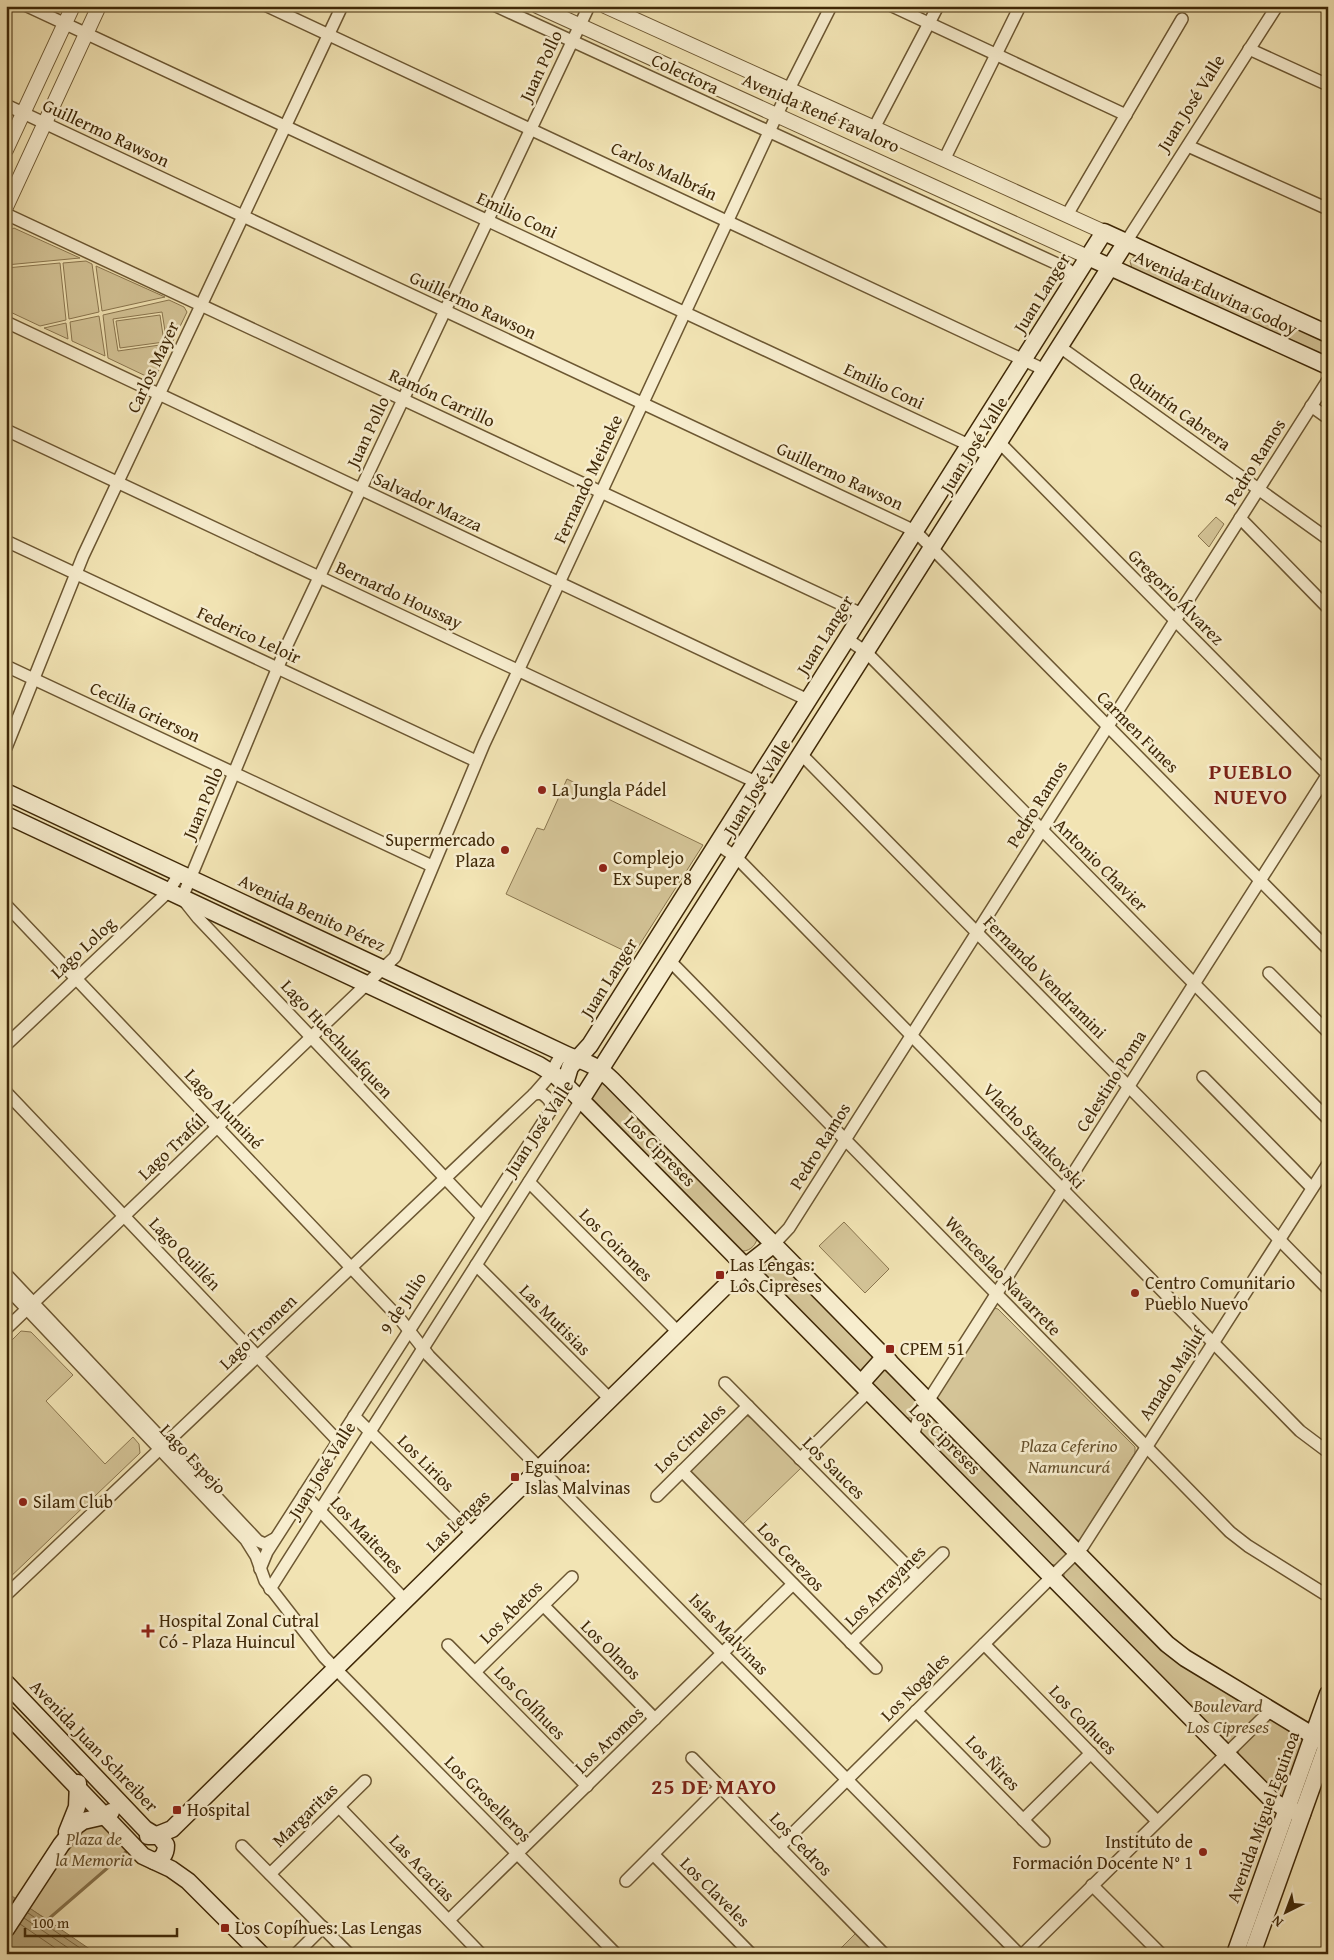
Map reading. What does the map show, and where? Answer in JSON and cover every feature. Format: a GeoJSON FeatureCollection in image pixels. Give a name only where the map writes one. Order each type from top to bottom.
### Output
{"type":"FeatureCollection","features":[{"type":"Feature","properties":{"kind":"main road","name":"Juan Langer"},"geometry":{"type":"LineString","coordinates":[[579,1059],[590,1045],[862,614],[923,540],[970,445],[1104,232]]}},
{"type":"Feature","properties":{"kind":"main road","name":"Avenida René Favaloro"},"geometry":{"type":"LineString","coordinates":[[1104,232],[1126,242]]}},
{"type":"Feature","properties":{"kind":"main road","name":"Avenida Eduvina Godoy"},"geometry":{"type":"LineString","coordinates":[[1126,242],[1328,334]]}},
{"type":"Feature","properties":{"kind":"main road","name":"Juan José Valle"},"geometry":{"type":"LineString","coordinates":[[581,1100],[866,652],[923,540],[990,458],[1126,242]]}},
{"type":"Feature","properties":{"kind":"main road","name":"Avenida Eduvina Godoy"},"geometry":{"type":"LineString","coordinates":[[1088,257],[1328,366]]}},
{"type":"Feature","properties":{"kind":"main road","name":"Avenida Benito Pérez"},"geometry":{"type":"LineString","coordinates":[[6,792],[600,1070]]}},
{"type":"Feature","properties":{"kind":"main road"},"geometry":{"type":"LineString","coordinates":[[6,816],[551,1073],[565,1084]]}},
{"type":"Feature","properties":{"kind":"main road","name":"9 de Julio"},"geometry":{"type":"LineString","coordinates":[[565,1084],[568,1070],[579,1059]]}},
{"type":"Feature","properties":{"kind":"main road","name":"Los Cipreses"},"geometry":{"type":"LineString","coordinates":[[600,1070],[612,1080],[1171,1648],[1324,1745]]}},
{"type":"Feature","properties":{"kind":"main road","name":"Los Cipreses"},"geometry":{"type":"LineString","coordinates":[[565,1084],[1273,1800],[1294,1811]]}},
{"type":"Feature","properties":{"kind":"main road","name":"Las Lengas"},"geometry":{"type":"LineString","coordinates":[[161,1840],[678,1332],[746,1266],[774,1244]]}},
{"type":"Feature","properties":{"kind":"main road"},"geometry":{"type":"LineString","coordinates":[[867,1389],[863,1381],[866,1376],[880,1362],[889,1361]]}},
{"type":"Feature","properties":{"kind":"main road","name":"Avenida Juan Schreiber"},"geometry":{"type":"LineString","coordinates":[[6,1682],[145,1829],[161,1840]]}},
{"type":"Feature","properties":{"kind":"main road","name":"Avenida Miguel Eguinoa"},"geometry":{"type":"LineString","coordinates":[[1247,1951],[1294,1811],[1324,1745],[1328,1694]]}},
{"type":"Feature","properties":{"kind":"main road"},"geometry":{"type":"LineString","coordinates":[[6,1713],[148,1859],[171,1869],[198,1890]]}},
{"type":"Feature","properties":{"kind":"main road"},"geometry":{"type":"LineString","coordinates":[[61,1845],[76,1812],[79,1780],[85,1775],[92,1775],[97,1779]]}},
{"type":"Feature","properties":{"kind":"main road"},"geometry":{"type":"LineString","coordinates":[[6,1929],[61,1845],[79,1824],[111,1813],[115,1806],[112,1794]]}},
{"type":"Feature","properties":{"kind":"main road","name":"Avenida Juan Schreiber"},"geometry":{"type":"LineString","coordinates":[[148,1859],[140,1849],[141,1841],[147,1836],[161,1840]]}},
{"type":"Feature","properties":{"kind":"main road"},"geometry":{"type":"LineString","coordinates":[[148,1859],[158,1860],[163,1856],[161,1840]]}},
{"type":"Feature","properties":{"kind":"main road"},"geometry":{"type":"LineString","coordinates":[[161,1840],[171,1858],[198,1890],[261,1954]]}},
{"type":"Feature","properties":{"kind":"street","name":"Emilio Coni"},"geometry":{"type":"LineString","coordinates":[[27,6],[970,445],[990,458]]}},
{"type":"Feature","properties":{"kind":"street"},"geometry":{"type":"LineString","coordinates":[[6,150],[73,6]]}},
{"type":"Feature","properties":{"kind":"street"},"geometry":{"type":"LineString","coordinates":[[6,207],[99,6]]}},
{"type":"Feature","properties":{"kind":"street","name":"Carlos Malbrán"},"geometry":{"type":"LineString","coordinates":[[267,6],[1046,370]]}},
{"type":"Feature","properties":{"kind":"street","name":"Carlos Mayer"},"geometry":{"type":"LineString","coordinates":[[6,748],[76,574],[342,6]]}},
{"type":"Feature","properties":{"kind":"street","name":"Colectora"},"geometry":{"type":"LineString","coordinates":[[496,6],[1066,268],[1076,276]]}},
{"type":"Feature","properties":{"kind":"street","name":"Avenida René Favaloro"},"geometry":{"type":"LineString","coordinates":[[537,6],[1088,257]]}},
{"type":"Feature","properties":{"kind":"street","name":"Juan Pollo"},"geometry":{"type":"LineString","coordinates":[[185,876],[234,773],[319,577],[589,6]]}},
{"type":"Feature","properties":{"kind":"street","name":"Avenida René Favaloro"},"geometry":{"type":"LineString","coordinates":[[606,6],[1104,232]]}},
{"type":"Feature","properties":{"kind":"street","name":"Fernando Meineke"},"geometry":{"type":"LineString","coordinates":[[384,969],[396,954],[476,761],[558,583],[789,89],[831,6]]}},
{"type":"Feature","properties":{"kind":"street"},"geometry":{"type":"LineString","coordinates":[[892,6],[1126,114]]}},
{"type":"Feature","properties":{"kind":"street"},"geometry":{"type":"LineString","coordinates":[[874,128],[938,6]]}},
{"type":"Feature","properties":{"kind":"street"},"geometry":{"type":"LineString","coordinates":[[944,160],[1020,6]]}},
{"type":"Feature","properties":{"kind":"street","name":"Juan José Valle"},"geometry":{"type":"LineString","coordinates":[[1126,242],[1277,6]]}},
{"type":"Feature","properties":{"kind":"street"},"geometry":{"type":"LineString","coordinates":[[1066,215],[1182,19]]}},
{"type":"Feature","properties":{"kind":"street"},"geometry":{"type":"LineString","coordinates":[[1249,49],[1328,85]]}},
{"type":"Feature","properties":{"kind":"street","name":"Guillermo Rawson"},"geometry":{"type":"LineString","coordinates":[[6,105],[642,403],[923,540]]}},
{"type":"Feature","properties":{"kind":"street"},"geometry":{"type":"LineString","coordinates":[[1188,146],[1328,209]]}},
{"type":"Feature","properties":{"kind":"street","name":"Ramón Carrillo"},"geometry":{"type":"LineString","coordinates":[[6,214],[862,614]]}},
{"type":"Feature","properties":{"kind":"street","name":"Salvador Mazza"},"geometry":{"type":"LineString","coordinates":[[6,322],[808,700]]}},
{"type":"Feature","properties":{"kind":"street","name":"Quintín Cabrera"},"geometry":{"type":"LineString","coordinates":[[1060,347],[1328,539]]}},
{"type":"Feature","properties":{"kind":"street","name":"Pedro Ramos"},"geometry":{"type":"LineString","coordinates":[[774,1244],[787,1232],[1328,380]]}},
{"type":"Feature","properties":{"kind":"street"},"geometry":{"type":"LineString","coordinates":[[1311,406],[1328,418]]}},
{"type":"Feature","properties":{"kind":"street","name":"Bernardo Houssay"},"geometry":{"type":"LineString","coordinates":[[6,430],[777,792]]}},
{"type":"Feature","properties":{"kind":"street","name":"Gregorio Álvarez"},"geometry":{"type":"LineString","coordinates":[[999,442],[1328,774]]}},
{"type":"Feature","properties":{"kind":"street"},"geometry":{"type":"LineString","coordinates":[[1240,518],[1328,608]]}},
{"type":"Feature","properties":{"kind":"street","name":"Carmen Funes"},"geometry":{"type":"LineString","coordinates":[[923,540],[1328,949]]}},
{"type":"Feature","properties":{"kind":"street","name":"Federico Leloir"},"geometry":{"type":"LineString","coordinates":[[6,541],[476,761]]}},
{"type":"Feature","properties":{"kind":"street","name":"Antonio Chavier"},"geometry":{"type":"LineString","coordinates":[[847,638],[866,652],[1328,1119]]}},
{"type":"Feature","properties":{"kind":"street","name":"Cecilia Grierson"},"geometry":{"type":"LineString","coordinates":[[6,666],[432,866]]}},
{"type":"Feature","properties":{"kind":"street","name":"Fernando Vendramini"},"geometry":{"type":"LineString","coordinates":[[801,754],[1328,1289]]}},
{"type":"Feature","properties":{"kind":"street","name":"Celestino Poma"},"geometry":{"type":"LineString","coordinates":[[913,1436],[919,1417],[928,1401],[1328,774]]}},
{"type":"Feature","properties":{"kind":"street","name":"Vlacho Stankovski"},"geometry":{"type":"LineString","coordinates":[[717,844],[736,857],[1300,1431],[1328,1452]]}},
{"type":"Feature","properties":{"kind":"street","name":"Lago Lolog"},"geometry":{"type":"LineString","coordinates":[[6,1045],[76,979],[175,895],[185,876]]}},
{"type":"Feature","properties":{"kind":"street","name":"Lago Huechulafquen"},"geometry":{"type":"LineString","coordinates":[[175,895],[482,1218]]}},
{"type":"Feature","properties":{"kind":"street","name":"Lago Aluminé"},"geometry":{"type":"LineString","coordinates":[[6,905],[218,1127],[416,1339]]}},
{"type":"Feature","properties":{"kind":"street","name":"Wenceslao Navarrete"},"geometry":{"type":"LineString","coordinates":[[670,961],[1239,1540],[1328,1596]]}},
{"type":"Feature","properties":{"kind":"street","name":"Lago Trafúl"},"geometry":{"type":"LineString","coordinates":[[6,1329],[384,969]]}},
{"type":"Feature","properties":{"kind":"street"},"geometry":{"type":"LineString","coordinates":[[1269,973],[1328,1032]]}},
{"type":"Feature","properties":{"kind":"street","name":"Lago Tromen"},"geometry":{"type":"LineString","coordinates":[[6,1595],[534,1094],[551,1073],[562,1053]]}},
{"type":"Feature","properties":{"kind":"street"},"geometry":{"type":"LineString","coordinates":[[1203,1077],[1312,1188]]}},
{"type":"Feature","properties":{"kind":"street","name":"9 de Julio"},"geometry":{"type":"LineString","coordinates":[[260,1570],[264,1557],[354,1416],[416,1339],[482,1218],[551,1110],[565,1084]]}},
{"type":"Feature","properties":{"kind":"street","name":"Lago Quillén"},"geometry":{"type":"LineString","coordinates":[[6,1092],[338,1441]]}},
{"type":"Feature","properties":{"kind":"street"},"geometry":{"type":"LineString","coordinates":[[534,1094],[541,1093],[549,1099],[551,1110]]}},
{"type":"Feature","properties":{"kind":"street","name":"Juan José Valle"},"geometry":{"type":"LineString","coordinates":[[270,1589],[370,1432],[416,1339],[476,1265],[581,1100]]}},
{"type":"Feature","properties":{"kind":"street","name":"Amado Majluf"},"geometry":{"type":"LineString","coordinates":[[1076,1552],[1086,1540],[1328,1164]]}},
{"type":"Feature","properties":{"kind":"street","name":"Los Coirones"},"geometry":{"type":"LineString","coordinates":[[529,1182],[678,1332]]}},
{"type":"Feature","properties":{"kind":"street","name":"Las Mutisias"},"geometry":{"type":"LineString","coordinates":[[476,1265],[610,1399]]}},
{"type":"Feature","properties":{"kind":"street","name":"Lago Espejo"},"geometry":{"type":"LineString","coordinates":[[6,1274],[30,1306],[163,1446],[258,1541],[267,1544],[277,1536]]}},
{"type":"Feature","properties":{"kind":"street","name":"Lago Espejo"},"geometry":{"type":"LineString","coordinates":[[6,1287],[30,1306]]}},
{"type":"Feature","properties":{"kind":"street","name":"Islas Malvinas"},"geometry":{"type":"LineString","coordinates":[[416,1339],[1019,1954]]}},
{"type":"Feature","properties":{"kind":"street","name":"Los Sauces"},"geometry":{"type":"LineString","coordinates":[[725,1383],[918,1577]]}},
{"type":"Feature","properties":{"kind":"street"},"geometry":{"type":"LineString","coordinates":[[800,1459],[867,1389]]}},
{"type":"Feature","properties":{"kind":"street","name":"Los Ciruelos"},"geometry":{"type":"LineString","coordinates":[[657,1496],[748,1406]]}},
{"type":"Feature","properties":{"kind":"street","name":"Los Lirios"},"geometry":{"type":"LineString","coordinates":[[354,1416],[473,1534]]}},
{"type":"Feature","properties":{"kind":"street","name":"Lago Espejo"},"geometry":{"type":"LineString","coordinates":[[163,1446],[246,1540],[256,1556],[260,1570],[270,1589],[335,1669]]}},
{"type":"Feature","properties":{"kind":"street","name":"Los Cerezos"},"geometry":{"type":"LineString","coordinates":[[682,1471],[876,1668]]}},
{"type":"Feature","properties":{"kind":"street","name":"Los Maitenes"},"geometry":{"type":"LineString","coordinates":[[304,1494],[405,1600]]}},
{"type":"Feature","properties":{"kind":"street","name":"Los Nogales"},"geometry":{"type":"LineString","coordinates":[[779,1847],[1076,1552]]}},
{"type":"Feature","properties":{"kind":"street","name":"Los Arrayanes"},"geometry":{"type":"LineString","coordinates":[[851,1644],[942,1553]]}},
{"type":"Feature","properties":{"kind":"street","name":"Los Abetos"},"geometry":{"type":"LineString","coordinates":[[475,1672],[572,1577]]}},
{"type":"Feature","properties":{"kind":"street","name":"Los Aromos"},"geometry":{"type":"LineString","coordinates":[[449,1920],[793,1584]]}},
{"type":"Feature","properties":{"kind":"street","name":"Los Olmos"},"geometry":{"type":"LineString","coordinates":[[543,1606],[654,1719]]}},
{"type":"Feature","properties":{"kind":"street","name":"Los Coíhues"},"geometry":{"type":"LineString","coordinates":[[984,1644],[1158,1821]]}},
{"type":"Feature","properties":{"kind":"street","name":"Los Colíhues"},"geometry":{"type":"LineString","coordinates":[[448,1645],[586,1786]]}},
{"type":"Feature","properties":{"kind":"street","name":"Los Groselleros"},"geometry":{"type":"LineString","coordinates":[[335,1669],[616,1954]]}},
{"type":"Feature","properties":{"kind":"street"},"geometry":{"type":"LineString","coordinates":[[1023,1954],[1271,1710]]}},
{"type":"Feature","properties":{"kind":"street","name":"Los Ñires"},"geometry":{"type":"LineString","coordinates":[[916,1711],[1044,1841]]}},
{"type":"Feature","properties":{"kind":"street"},"geometry":{"type":"LineString","coordinates":[[1023,1820],[1091,1753]]}},
{"type":"Feature","properties":{"kind":"street","name":"Los Cedros"},"geometry":{"type":"LineString","coordinates":[[692,1758],[884,1954]]}},
{"type":"Feature","properties":{"kind":"street","name":"Margaritas"},"geometry":{"type":"LineString","coordinates":[[270,1874],[366,1781]]}},
{"type":"Feature","properties":{"kind":"street"},"geometry":{"type":"LineString","coordinates":[[626,1881],[720,1787]]}},
{"type":"Feature","properties":{"kind":"street","name":"Las Acacias"},"geometry":{"type":"LineString","coordinates":[[339,1807],[481,1954]]}},
{"type":"Feature","properties":{"kind":"street"},"geometry":{"type":"LineString","coordinates":[[242,1846],[349,1954]]}},
{"type":"Feature","properties":{"kind":"street","name":"Los Claveles"},"geometry":{"type":"LineString","coordinates":[[653,1854],[751,1954]]}},
{"type":"Feature","properties":{"kind":"street"},"geometry":{"type":"LineString","coordinates":[[1092,1885],[1161,1954]]}},
{"type":"Feature","properties":{"kind":"street"},"geometry":{"type":"LineString","coordinates":[[296,1954],[323,1927]]}},
{"type":"Feature","properties":{"kind":"green space"},"geometry":{"type":"Polygon","coordinates":[[[14,228],[80,258],[6,265],[6,239],[14,228]]]}},
{"type":"Feature","properties":{"kind":"green space"},"geometry":{"type":"Polygon","coordinates":[[[1136,254],[1328,338],[1328,357],[1132,269],[1130,261],[1136,254]]]}},
{"type":"Feature","properties":{"kind":"green space"},"geometry":{"type":"Polygon","coordinates":[[[86,261],[92,264],[99,312],[69,319],[63,263],[86,261]]]}},
{"type":"Feature","properties":{"kind":"green space"},"geometry":{"type":"Polygon","coordinates":[[[60,263],[66,320],[40,326],[6,310],[6,268],[60,263]]]}},
{"type":"Feature","properties":{"kind":"green space"},"geometry":{"type":"Polygon","coordinates":[[[96,266],[165,297],[102,311],[96,266]]]}},
{"type":"Feature","properties":{"kind":"green space"},"geometry":{"type":"Polygon","coordinates":[[[169,300],[184,307],[187,312],[156,376],[150,378],[108,358],[103,315],[169,300]],[[162,312],[113,319],[118,351],[167,344],[162,312]]]}},
{"type":"Feature","properties":{"kind":"green space"},"geometry":{"type":"Polygon","coordinates":[[[160,315],[164,342],[120,348],[116,321],[160,315]]]}},
{"type":"Feature","properties":{"kind":"green space"},"geometry":{"type":"Polygon","coordinates":[[[99,316],[105,356],[72,341],[70,322],[99,316]]]}},
{"type":"Feature","properties":{"kind":"green space"},"geometry":{"type":"Polygon","coordinates":[[[66,323],[68,339],[44,328],[66,323]]]}},
{"type":"Feature","properties":{"kind":"green space"},"geometry":{"type":"Polygon","coordinates":[[[1216,517],[1224,524],[1209,547],[1198,536],[1216,517]]]}},
{"type":"Feature","properties":{"kind":"green space","name":"Complejo Ex Super 8"},"geometry":{"type":"Polygon","coordinates":[[[567,779],[703,845],[633,955],[506,894],[537,828],[544,830],[567,779]]]}},
{"type":"Feature","properties":{"kind":"green space"},"geometry":{"type":"Polygon","coordinates":[[[602,1081],[757,1239],[753,1247],[746,1251],[740,1251],[592,1103],[590,1095],[602,1081]]]}},
{"type":"Feature","properties":{"kind":"green space"},"geometry":{"type":"Polygon","coordinates":[[[844,1222],[889,1269],[865,1293],[819,1246],[844,1222]]]}},
{"type":"Feature","properties":{"kind":"green space"},"geometry":{"type":"Polygon","coordinates":[[[777,1259],[879,1359],[862,1374],[762,1273],[762,1270],[769,1262],[777,1259]]]}},
{"type":"Feature","properties":{"kind":"green space","name":"Plaza Ceferino Namuncurá"},"geometry":{"type":"Polygon","coordinates":[[[994,1308],[998,1309],[1135,1447],[1135,1453],[1080,1540],[1076,1540],[937,1399],[937,1395],[994,1308]]]}},
{"type":"Feature","properties":{"kind":"green space"},"geometry":{"type":"Polygon","coordinates":[[[21,1331],[31,1332],[73,1375],[46,1401],[105,1464],[133,1437],[139,1444],[140,1453],[6,1581],[6,1346],[21,1331]]]}},
{"type":"Feature","properties":{"kind":"green space"},"geometry":{"type":"Polygon","coordinates":[[[882,1367],[922,1403],[913,1418],[904,1418],[870,1385],[882,1367]]]}},
{"type":"Feature","properties":{"kind":"green space"},"geometry":{"type":"Polygon","coordinates":[[[747,1416],[753,1419],[801,1468],[742,1525],[692,1474],[691,1470],[747,1416]]]}},
{"type":"Feature","properties":{"kind":"green space"},"geometry":{"type":"Polygon","coordinates":[[[933,1416],[1067,1553],[1066,1557],[1056,1565],[1048,1564],[920,1433],[925,1419],[933,1416]]]}},
{"type":"Feature","properties":{"kind":"green space","name":"Boulevard Los Cipreses"},"geometry":{"type":"Polygon","coordinates":[[[1078,1563],[1258,1711],[1259,1715],[1229,1745],[1064,1580],[1064,1573],[1072,1564],[1078,1563]]]}},
{"type":"Feature","properties":{"kind":"green space","name":"Boulevard Los Cipreses"},"geometry":{"type":"Polygon","coordinates":[[[1273,1719],[1306,1739],[1289,1794],[1281,1799],[1237,1755],[1240,1748],[1269,1720],[1273,1719]]]}},
{"type":"Feature","properties":{"kind":"green space","name":"Plaza de la Memoria"},"geometry":{"type":"Polygon","coordinates":[[[101,1824],[128,1850],[48,1920],[29,1908],[82,1827],[101,1824]]]}},
{"type":"Feature","properties":{"kind":"green space"},"geometry":{"type":"Polygon","coordinates":[[[857,1932],[876,1954],[835,1954],[857,1932]]]}},
{"type":"Feature","properties":{"kind":"water"},"geometry":{"type":"Polygon","coordinates":[[[6,1892],[97,1954],[6,1954],[6,1892]]]}},
{"type":"Feature","properties":{"kind":"waterway"},"geometry":{"type":"LineString","coordinates":[[45,1922],[126,1852]]}},
{"type":"Feature","properties":{"kind":"place","name":"La Jungla Pádel"},"geometry":{"type":"Point","coordinates":[542,790]}},
{"type":"Feature","properties":{"kind":"place","name":"Supermercado Plaza"},"geometry":{"type":"Point","coordinates":[505,850]}},
{"type":"Feature","properties":{"kind":"place","name":"Complejo Ex Super 8"},"geometry":{"type":"Point","coordinates":[603,868]}},
{"type":"Feature","properties":{"kind":"place","name":"Las Lengas: Los Cipreses"},"geometry":{"type":"Point","coordinates":[720,1275]}},
{"type":"Feature","properties":{"kind":"place","name":"Centro Comunitario Pueblo Nuevo"},"geometry":{"type":"Point","coordinates":[1135,1293]}},
{"type":"Feature","properties":{"kind":"place","name":"CPEM 51"},"geometry":{"type":"Point","coordinates":[890,1349]}},
{"type":"Feature","properties":{"kind":"place","name":"Eguinoa: Islas Malvinas"},"geometry":{"type":"Point","coordinates":[515,1477]}},
{"type":"Feature","properties":{"kind":"place","name":"Silam Club"},"geometry":{"type":"Point","coordinates":[23,1502]}},
{"type":"Feature","properties":{"kind":"place","name":"Hospital Zonal Cutral Có - Plaza Huincul"},"geometry":{"type":"Point","coordinates":[148,1631]}},
{"type":"Feature","properties":{"kind":"place","name":"Hospital"},"geometry":{"type":"Point","coordinates":[177,1810]}},
{"type":"Feature","properties":{"kind":"place","name":"Instituto de Formación Docente N° 1"},"geometry":{"type":"Point","coordinates":[1203,1852]}},
{"type":"Feature","properties":{"kind":"place","name":"Los Copíhues: Las Lengas"},"geometry":{"type":"Point","coordinates":[225,1928]}},
{"type":"Feature","properties":{"kind":"district","name":"PUEBLO NUEVO"},"geometry":{"type":"Point","coordinates":[1251,784]}},
{"type":"Feature","properties":{"kind":"district","name":"25 DE MAYO"},"geometry":{"type":"Point","coordinates":[714,1786]}}]}
